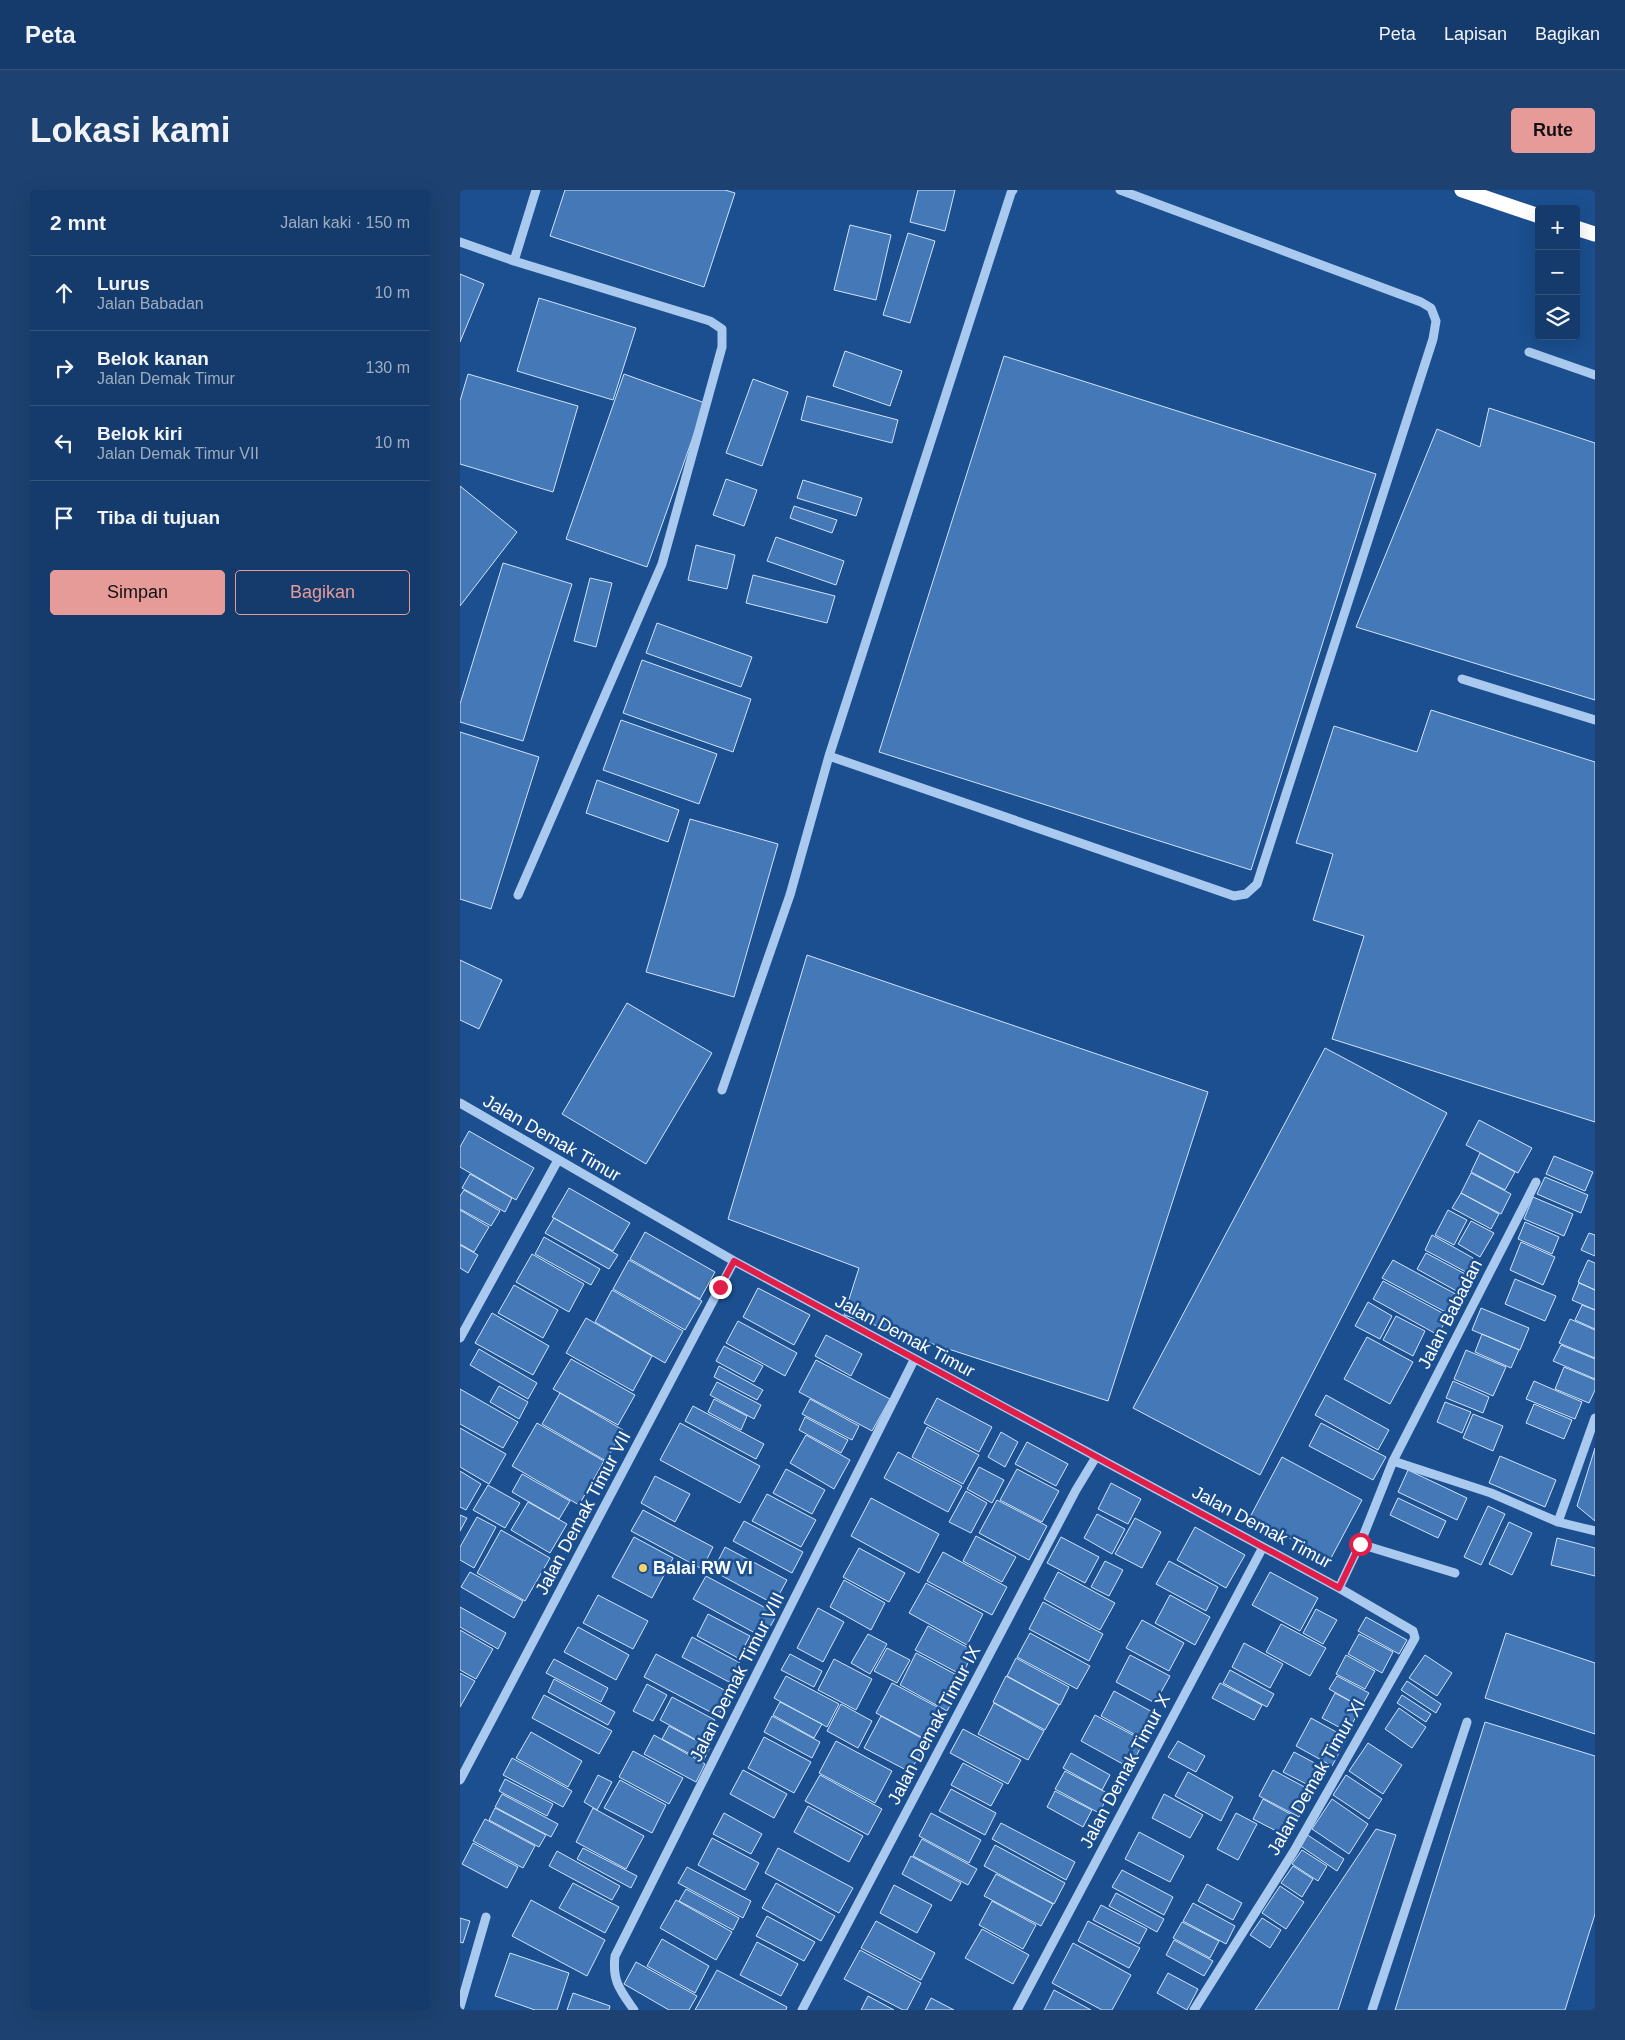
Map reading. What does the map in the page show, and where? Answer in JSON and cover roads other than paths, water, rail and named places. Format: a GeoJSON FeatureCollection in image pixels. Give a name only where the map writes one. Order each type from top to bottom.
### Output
{"type":"FeatureCollection","features":[{"type":"Feature","properties":{"kind":"highway"},"geometry":{"type":"LineString","coordinates":[[1462,190],[1535,215]]}},
{"type":"Feature","properties":{"kind":"highway"},"geometry":{"type":"LineString","coordinates":[[1580,229],[1595,234]]}},
{"type":"Feature","properties":{"kind":"street"},"geometry":{"type":"LineString","coordinates":[[514,261],[536,190]]}},
{"type":"Feature","properties":{"kind":"street"},"geometry":{"type":"LineString","coordinates":[[722,1090],[790,894],[829,756],[1013,190]]}},
{"type":"Feature","properties":{"kind":"street"},"geometry":{"type":"LineString","coordinates":[[829,756],[1234,896],[1246,894],[1258,884],[1433,339],[1436,321],[1431,308],[1421,302],[1133,193],[1120,190]]}},
{"type":"Feature","properties":{"kind":"street"},"geometry":{"type":"LineString","coordinates":[[460,242],[514,261],[710,321],[722,329],[722,348],[662,564],[518,895]]}},
{"type":"Feature","properties":{"kind":"street"},"geometry":{"type":"LineString","coordinates":[[1529,352],[1595,375]]}},
{"type":"Feature","properties":{"kind":"street"},"geometry":{"type":"LineString","coordinates":[[1462,679],[1595,720]]}},
{"type":"Feature","properties":{"kind":"street","name":"Jalan Demak Timur"},"geometry":{"type":"LineString","coordinates":[[460,1103],[734,1261],[914,1360],[1339,1588]]}},
{"type":"Feature","properties":{"kind":"street"},"geometry":{"type":"LineString","coordinates":[[460,1338],[558,1160]]}},
{"type":"Feature","properties":{"kind":"street","name":"Jalan Babadan"},"geometry":{"type":"LineString","coordinates":[[1339,1588],[1360,1544],[1394,1461],[1536,1182]]}},
{"type":"Feature","properties":{"kind":"street","name":"Jalan Demak Timur VII"},"geometry":{"type":"LineString","coordinates":[[460,1780],[734,1261]]}},
{"type":"Feature","properties":{"kind":"street","name":"Jalan Demak Timur VIII"},"geometry":{"type":"LineString","coordinates":[[634,2010],[616,1983],[613,1970],[615,1956],[914,1360]]}},
{"type":"Feature","properties":{"kind":"street"},"geometry":{"type":"LineString","coordinates":[[1558,1522],[1595,1418]]}},
{"type":"Feature","properties":{"kind":"street","name":"Jalan Demak Timur IX"},"geometry":{"type":"LineString","coordinates":[[802,2010],[1076,1490],[1096,1456]]}},
{"type":"Feature","properties":{"kind":"street"},"geometry":{"type":"LineString","coordinates":[[1394,1461],[1491,1493],[1558,1522],[1595,1531]]}},
{"type":"Feature","properties":{"kind":"street"},"geometry":{"type":"LineString","coordinates":[[1360,1544],[1455,1573]]}},
{"type":"Feature","properties":{"kind":"street","name":"Jalan Demak Timur X"},"geometry":{"type":"LineString","coordinates":[[1016,2010],[1263,1547]]}},
{"type":"Feature","properties":{"kind":"street","name":"Jalan Demak Timur XI"},"geometry":{"type":"LineString","coordinates":[[1194,2010],[1294,1851],[1415,1638],[1413,1631],[1339,1588]]}},
{"type":"Feature","properties":{"kind":"street"},"geometry":{"type":"LineString","coordinates":[[1372,2010],[1467,1722]]}},
{"type":"Feature","properties":{"kind":"street"},"geometry":{"type":"LineString","coordinates":[[460,2007],[486,1917]]}},
{"type":"Feature","properties":{"kind":"place","name":"Balai RW VI"},"geometry":{"type":"Point","coordinates":[643,1568]}}]}
